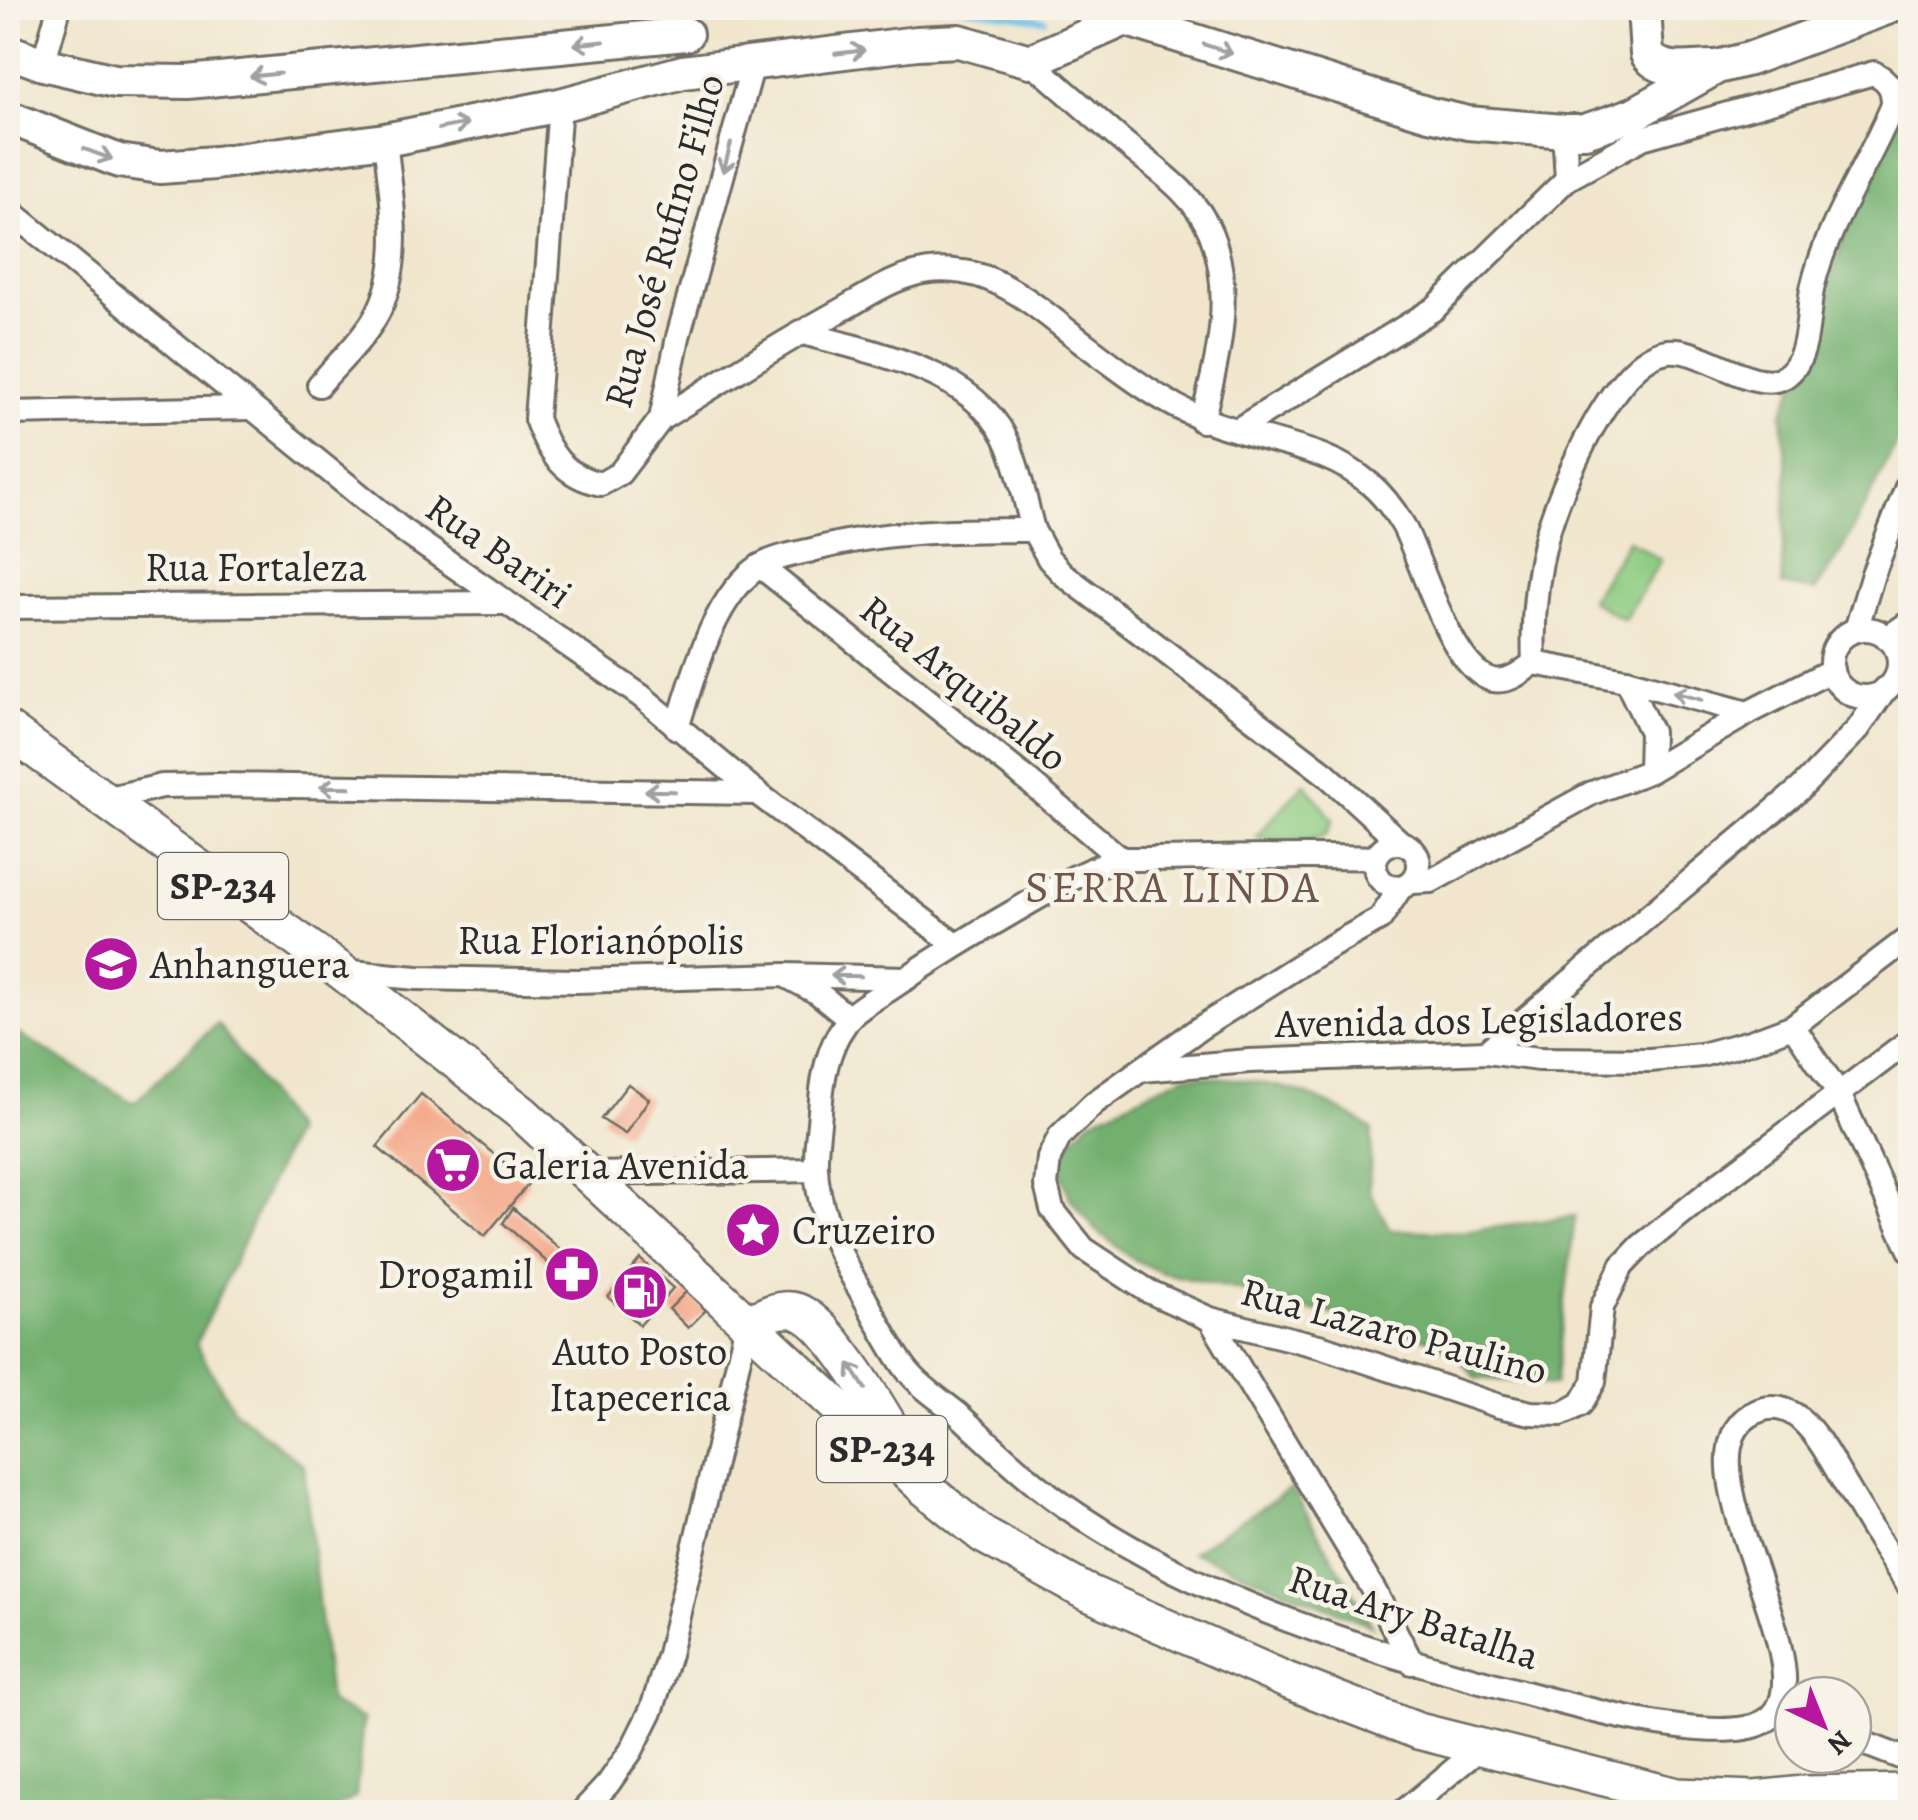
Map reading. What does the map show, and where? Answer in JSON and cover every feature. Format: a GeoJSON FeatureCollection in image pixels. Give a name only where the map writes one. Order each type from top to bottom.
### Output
{"type":"FeatureCollection","features":[{"type":"Feature","properties":{"kind":"main road"},"geometry":{"type":"LineString","coordinates":[[1644,8],[1647,54],[1651,61],[1668,68],[1717,66],[1749,59],[1888,8]]}},
{"type":"Feature","properties":{"kind":"main road"},"geometry":{"type":"LineString","coordinates":[[8,117],[120,162],[160,166],[215,163],[385,140],[560,105],[683,72],[917,43],[958,42],[1030,61],[1125,19],[1429,114],[1484,124],[1564,131],[1638,126],[1717,66]]}},
{"type":"Feature","properties":{"kind":"main road"},"geometry":{"type":"LineString","coordinates":[[22,63],[115,81],[188,82],[691,21],[683,72]]}},
{"type":"Feature","properties":{"kind":"main road","name":"SP-234"},"geometry":{"type":"LineString","coordinates":[[8,730],[341,971],[523,1114],[926,1489],[983,1536],[1034,1566],[1112,1604],[1470,1758],[1677,1796],[1803,1803],[1910,1792]]}},
{"type":"Feature","properties":{"kind":"main road"},"geometry":{"type":"LineString","coordinates":[[747,1324],[789,1310],[814,1320],[850,1365],[926,1489]]}},
{"type":"Feature","properties":{"kind":"street"},"geometry":{"type":"LineString","coordinates":[[22,63],[59,8]]}},
{"type":"Feature","properties":{"kind":"street"},"geometry":{"type":"LineString","coordinates":[[1093,8],[1125,19]]}},
{"type":"Feature","properties":{"kind":"street"},"geometry":{"type":"LineString","coordinates":[[1030,61],[1170,182],[1195,206],[1210,231],[1219,259],[1222,337],[1202,422]]}},
{"type":"Feature","properties":{"kind":"street","name":"Rua José Rufino Filho"},"geometry":{"type":"LineString","coordinates":[[560,105],[536,419],[548,451],[561,466],[581,480],[601,484],[620,473],[661,419],[678,337],[754,64]]}},
{"type":"Feature","properties":{"kind":"street"},"geometry":{"type":"LineString","coordinates":[[1237,430],[1434,309],[1567,179],[1638,126],[1874,73],[1885,79],[1893,90],[1893,105],[1835,220],[1818,264],[1804,344],[1793,369],[1774,380],[1758,380],[1700,356],[1664,351],[1645,360],[1628,377],[1595,421],[1548,533],[1534,612],[1534,663]]}},
{"type":"Feature","properties":{"kind":"street"},"geometry":{"type":"LineString","coordinates":[[1564,131],[1567,179]]}},
{"type":"Feature","properties":{"kind":"street"},"geometry":{"type":"LineString","coordinates":[[319,385],[374,319],[391,270],[395,235],[385,140]]}},
{"type":"Feature","properties":{"kind":"street","name":"Rua Bariri"},"geometry":{"type":"LineString","coordinates":[[8,208],[404,532],[597,664],[956,946]]}},
{"type":"Feature","properties":{"kind":"street"},"geometry":{"type":"LineString","coordinates":[[8,229],[32,228]]}},
{"type":"Feature","properties":{"kind":"street"},"geometry":{"type":"LineString","coordinates":[[661,419],[800,332],[908,276],[937,270],[968,272],[1024,299],[1135,382],[1202,422],[1329,456],[1371,485],[1388,502],[1402,525],[1460,651],[1478,674],[1508,680],[1534,663],[1626,680],[1748,713]]}},
{"type":"Feature","properties":{"kind":"street"},"geometry":{"type":"LineString","coordinates":[[800,332],[927,372],[973,395],[992,416],[1009,446],[1033,530],[1049,559],[1063,574],[1346,790],[1393,866]]}},
{"type":"Feature","properties":{"kind":"street"},"geometry":{"type":"LineString","coordinates":[[8,413],[248,408]]}},
{"type":"Feature","properties":{"kind":"street"},"geometry":{"type":"LineString","coordinates":[[1856,630],[1910,478]]}},
{"type":"Feature","properties":{"kind":"street"},"geometry":{"type":"LineString","coordinates":[[678,728],[696,668],[720,614],[760,566],[850,539],[941,530],[1033,530]]}},
{"type":"Feature","properties":{"kind":"street","name":"Rua Arquibaldo"},"geometry":{"type":"LineString","coordinates":[[760,566],[1121,859]]}},
{"type":"Feature","properties":{"kind":"street","name":"Rua Fortaleza"},"geometry":{"type":"LineString","coordinates":[[8,606],[506,603]]}},
{"type":"Feature","properties":{"kind":"street"},"geometry":{"type":"LineString","coordinates":[[1887,638],[1910,622]]}},
{"type":"Feature","properties":{"kind":"street"},"geometry":{"type":"LineString","coordinates":[[1486,1052],[1800,788],[1895,688],[1898,668],[1894,646],[1887,638],[1867,629],[1856,630],[1838,643],[1832,670],[1847,692],[1868,696],[1895,688]]}},
{"type":"Feature","properties":{"kind":"street"},"geometry":{"type":"LineString","coordinates":[[848,1018],[956,946],[1073,876],[1121,859],[1311,856],[1393,866],[1431,881],[1592,792],[1650,771],[1748,713],[1832,670]]}},
{"type":"Feature","properties":{"kind":"street"},"geometry":{"type":"LineString","coordinates":[[1626,680],[1651,732],[1650,771]]}},
{"type":"Feature","properties":{"kind":"street"},"geometry":{"type":"LineString","coordinates":[[105,798],[162,786],[220,785],[757,793]]}},
{"type":"Feature","properties":{"kind":"street","name":"Rua Lazaro Paulino"},"geometry":{"type":"LineString","coordinates":[[1393,866],[1380,919],[1317,954],[1140,1070],[1094,1103],[1060,1136],[1049,1158],[1046,1185],[1052,1209],[1084,1249],[1148,1290],[1210,1320],[1323,1347],[1499,1406],[1531,1414],[1561,1414],[1581,1404],[1590,1392],[1602,1308],[1622,1266],[1673,1220],[1910,1040]]}},
{"type":"Feature","properties":{"kind":"street","name":"Avenida dos Legisladores"},"geometry":{"type":"LineString","coordinates":[[1140,1070],[1250,1060],[1486,1052],[1538,1059],[1650,1060],[1700,1055],[1793,1026],[1910,937]]}},
{"type":"Feature","properties":{"kind":"street","name":"Rua Florianópolis"},"geometry":{"type":"LineString","coordinates":[[341,971],[417,978],[577,981],[785,975],[906,978]]}},
{"type":"Feature","properties":{"kind":"street","name":"Rua Florianópolis"},"geometry":{"type":"LineString","coordinates":[[785,975],[818,993],[848,1018]]}},
{"type":"Feature","properties":{"kind":"street","name":"Rua Florianópolis"},"geometry":{"type":"LineString","coordinates":[[378,1002],[417,978]]}},
{"type":"Feature","properties":{"kind":"street","name":"Rua Ary Batalha"},"geometry":{"type":"LineString","coordinates":[[848,1018],[835,1040],[823,1076],[816,1170],[844,1263],[907,1370],[1072,1512],[1120,1541],[1247,1602],[1412,1663],[1559,1702],[1698,1728],[1752,1728],[1773,1719]]}},
{"type":"Feature","properties":{"kind":"street"},"geometry":{"type":"LineString","coordinates":[[1793,1026],[1839,1094],[1910,1250]]}},
{"type":"Feature","properties":{"kind":"street"},"geometry":{"type":"LineString","coordinates":[[591,1174],[816,1170]]}},
{"type":"Feature","properties":{"kind":"street"},"geometry":{"type":"LineString","coordinates":[[1210,1320],[1375,1592],[1412,1663]]}},
{"type":"Feature","properties":{"kind":"street"},"geometry":{"type":"LineString","coordinates":[[582,1812],[630,1752],[652,1709],[669,1654],[747,1324]]}},
{"type":"Feature","properties":{"kind":"street","name":"Rua Ary Batalha"},"geometry":{"type":"LineString","coordinates":[[1783,1675],[1762,1584],[1736,1514],[1729,1460],[1739,1423],[1751,1413],[1769,1407],[1786,1410],[1801,1420],[1824,1448],[1910,1586]]}},
{"type":"Feature","properties":{"kind":"street"},"geometry":{"type":"LineString","coordinates":[[1873,1747],[1910,1761]]}},
{"type":"Feature","properties":{"kind":"street"},"geometry":{"type":"LineString","coordinates":[[1403,1812],[1470,1758]]}},
{"type":"Feature","properties":{"kind":"green space"},"geometry":{"type":"Polygon","coordinates":[[[1910,102],[1910,331],[1896,390],[1903,431],[1843,548],[1815,591],[1781,585],[1787,472],[1782,414],[1802,368],[1855,201],[1897,114],[1910,102]]]}},
{"type":"Feature","properties":{"kind":"green space"},"geometry":{"type":"Polygon","coordinates":[[[1628,540],[1661,560],[1624,620],[1591,600],[1628,540]]]}},
{"type":"Feature","properties":{"kind":"green space"},"geometry":{"type":"Polygon","coordinates":[[[1305,783],[1333,820],[1327,834],[1292,842],[1256,837],[1305,783]]]}},
{"type":"Feature","properties":{"kind":"green space"},"geometry":{"type":"Polygon","coordinates":[[[217,1023],[294,1131],[196,1344],[234,1410],[304,1466],[329,1702],[363,1719],[356,1796],[334,1811],[324,1812],[8,1812],[8,1034],[19,1034],[134,1103],[217,1023]]]}},
{"type":"Feature","properties":{"kind":"green space"},"geometry":{"type":"Polygon","coordinates":[[[1185,1075],[1237,1079],[1305,1094],[1372,1130],[1369,1189],[1390,1230],[1463,1232],[1575,1216],[1555,1385],[1476,1378],[1455,1354],[1426,1339],[1359,1317],[1307,1310],[1160,1272],[1131,1258],[1095,1229],[1070,1198],[1056,1158],[1089,1121],[1185,1075]]]}},
{"type":"Feature","properties":{"kind":"green space"},"geometry":{"type":"Polygon","coordinates":[[[1292,1489],[1373,1626],[1192,1552],[1292,1489]]]}},
{"type":"Feature","properties":{"kind":"building"},"geometry":{"type":"Polygon","coordinates":[[[628,1084],[649,1099],[625,1134],[601,1119],[628,1084]]]}},
{"type":"Feature","properties":{"kind":"building","name":"Galeria Avenida"},"geometry":{"type":"Polygon","coordinates":[[[421,1094],[529,1183],[485,1236],[377,1147],[421,1094]]]}},
{"type":"Feature","properties":{"kind":"building"},"geometry":{"type":"Polygon","coordinates":[[[513,1208],[568,1256],[557,1271],[503,1223],[513,1208]]]}},
{"type":"Feature","properties":{"kind":"building","name":"Auto Posto Itapecerica"},"geometry":{"type":"Polygon","coordinates":[[[640,1259],[673,1288],[640,1325],[608,1297],[640,1259]]]}},
{"type":"Feature","properties":{"kind":"building"},"geometry":{"type":"Polygon","coordinates":[[[687,1291],[706,1310],[688,1328],[669,1309],[687,1291]]]}},
{"type":"Feature","properties":{"kind":"waterway"},"geometry":{"type":"LineString","coordinates":[[965,8],[1045,20]]}},
{"type":"Feature","properties":{"kind":"place","name":"Anhanguera"},"geometry":{"type":"Point","coordinates":[111,964]}},
{"type":"Feature","properties":{"kind":"place","name":"Galeria Avenida"},"geometry":{"type":"Point","coordinates":[453,1165]}},
{"type":"Feature","properties":{"kind":"place","name":"Cruzeiro"},"geometry":{"type":"Point","coordinates":[753,1230]}},
{"type":"Feature","properties":{"kind":"place","name":"Drogamil"},"geometry":{"type":"Point","coordinates":[572,1274]}},
{"type":"Feature","properties":{"kind":"place","name":"Auto Posto Itapecerica"},"geometry":{"type":"Point","coordinates":[640,1292]}},
{"type":"Feature","properties":{"kind":"district","name":"SERRA LINDA"},"geometry":{"type":"Point","coordinates":[1173,887]}}]}
